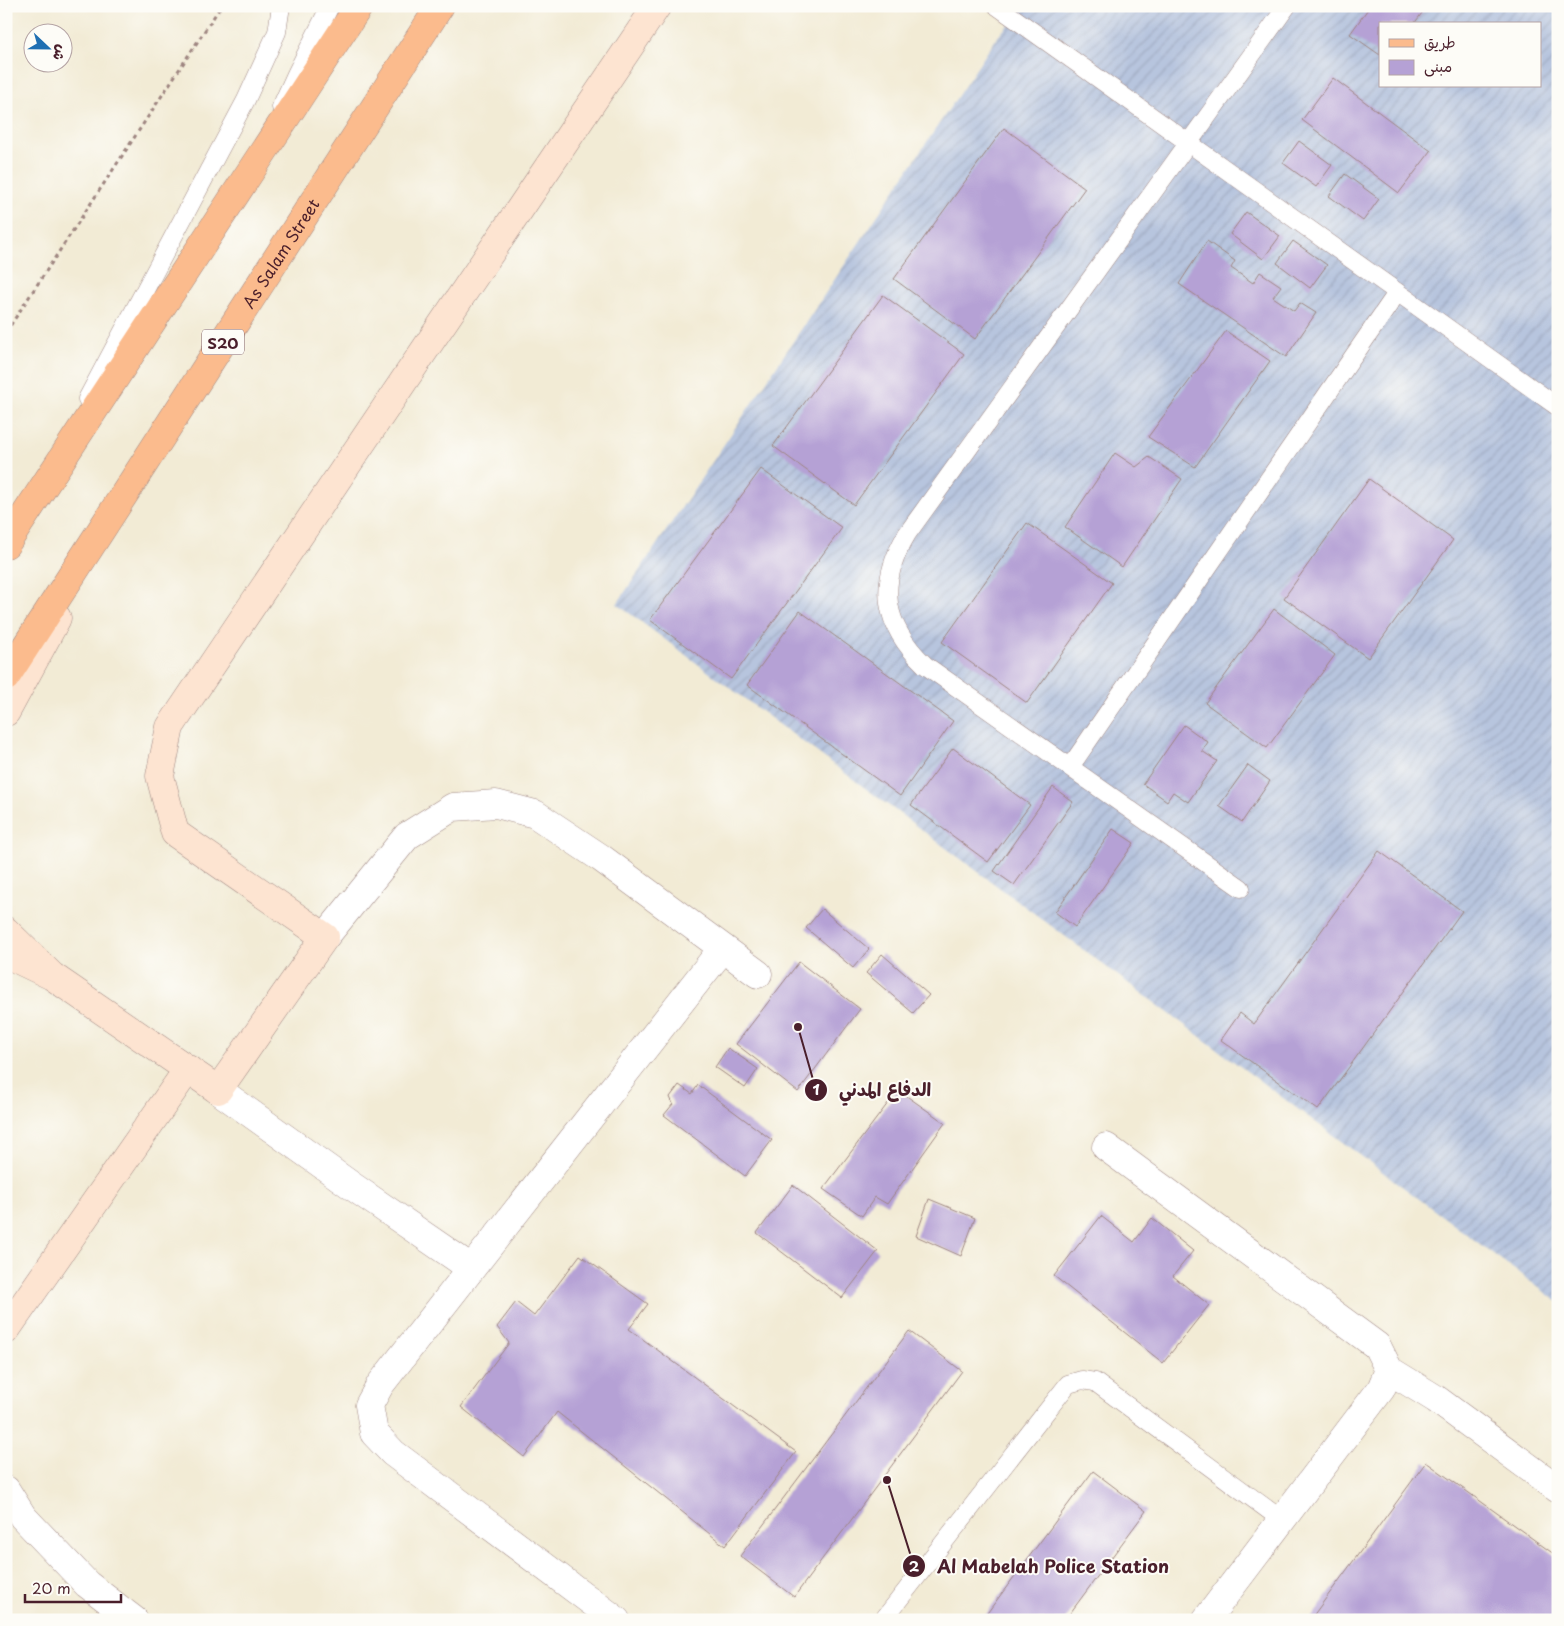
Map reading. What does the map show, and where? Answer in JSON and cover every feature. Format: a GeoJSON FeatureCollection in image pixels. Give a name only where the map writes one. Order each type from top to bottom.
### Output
{"type":"FeatureCollection","features":[{"type":"Feature","properties":{"kind":"main road"},"geometry":{"type":"LineString","coordinates":[[6,544],[359,6]]}},
{"type":"Feature","properties":{"kind":"main road","name":"As Salam Street"},"geometry":{"type":"LineString","coordinates":[[6,677],[440,6]]}},
{"type":"Feature","properties":{"kind":"street"},"geometry":{"type":"LineString","coordinates":[[326,937],[175,833],[160,776],[170,727],[657,6]]}},
{"type":"Feature","properties":{"kind":"street"},"geometry":{"type":"LineString","coordinates":[[6,712],[121,499]]}},
{"type":"Feature","properties":{"kind":"street"},"geometry":{"type":"LineString","coordinates":[[218,1090],[326,937],[407,836],[454,807],[496,804],[535,814],[600,858],[758,974]]}},
{"type":"Feature","properties":{"kind":"street"},"geometry":{"type":"LineString","coordinates":[[6,931],[52,976]]}},
{"type":"Feature","properties":{"kind":"street"},"geometry":{"type":"LineString","coordinates":[[616,1620],[393,1453],[374,1433],[370,1404],[380,1385],[723,948]]}},
{"type":"Feature","properties":{"kind":"street"},"geometry":{"type":"LineString","coordinates":[[6,954],[52,976],[471,1268]]}},
{"type":"Feature","properties":{"kind":"street"},"geometry":{"type":"LineString","coordinates":[[6,1330],[188,1069]]}},
{"type":"Feature","properties":{"kind":"street"},"geometry":{"type":"LineString","coordinates":[[1106,1147],[1377,1346],[1388,1370],[1436,1399],[1558,1489]]}},
{"type":"Feature","properties":{"kind":"street"},"geometry":{"type":"LineString","coordinates":[[1206,1620],[1381,1389],[1388,1370]]}},
{"type":"Feature","properties":{"kind":"street"},"geometry":{"type":"LineString","coordinates":[[6,1490],[23,1517],[87,1584],[134,1620]]}},
{"type":"Feature","properties":{"kind":"lane"},"geometry":{"type":"LineString","coordinates":[[31,505],[246,100],[277,32],[282,6]]}},
{"type":"Feature","properties":{"kind":"lane"},"geometry":{"type":"LineString","coordinates":[[261,156],[296,74],[330,6]]}},
{"type":"Feature","properties":{"kind":"lane"},"geometry":{"type":"LineString","coordinates":[[997,6],[1558,407]]}},
{"type":"Feature","properties":{"kind":"lane"},"geometry":{"type":"LineString","coordinates":[[1241,888],[925,665],[910,651],[898,633],[891,614],[888,594],[890,573],[896,553],[907,534],[1287,6]]}},
{"type":"Feature","properties":{"kind":"lane"},"geometry":{"type":"LineString","coordinates":[[1070,767],[1397,293]]}},
{"type":"Feature","properties":{"kind":"lane"},"geometry":{"type":"LineString","coordinates":[[883,1620],[1068,1384],[1082,1380],[1095,1382],[1282,1520]]}},
{"type":"Feature","properties":{"kind":"path"},"geometry":{"type":"LineString","coordinates":[[6,332],[221,6]]}},
{"type":"Feature","properties":{"kind":"shaded area"},"geometry":{"type":"Polygon","coordinates":[[[1024,6],[1558,6],[1558,1302],[617,604],[996,39],[1024,6]]]}},
{"type":"Feature","properties":{"kind":"building"},"geometry":{"type":"Polygon","coordinates":[[[1370,6],[1427,6],[1415,22],[1379,22],[1379,54],[1350,34],[1370,6]]]}},
{"type":"Feature","properties":{"kind":"building"},"geometry":{"type":"Polygon","coordinates":[[[1333,78],[1431,151],[1399,193],[1302,120],[1333,78]]]}},
{"type":"Feature","properties":{"kind":"building"},"geometry":{"type":"Polygon","coordinates":[[[1004,128],[1085,188],[975,339],[894,279],[1004,128]]]}},
{"type":"Feature","properties":{"kind":"building"},"geometry":{"type":"Polygon","coordinates":[[[1299,141],[1332,165],[1316,187],[1283,163],[1299,141]]]}},
{"type":"Feature","properties":{"kind":"building"},"geometry":{"type":"Polygon","coordinates":[[[1345,174],[1379,199],[1363,221],[1329,196],[1345,174]]]}},
{"type":"Feature","properties":{"kind":"building"},"geometry":{"type":"Polygon","coordinates":[[[1246,212],[1280,236],[1263,259],[1230,234],[1246,212]]]}},
{"type":"Feature","properties":{"kind":"building"},"geometry":{"type":"Polygon","coordinates":[[[1207,241],[1235,261],[1231,268],[1253,283],[1260,272],[1281,286],[1273,297],[1294,311],[1300,303],[1316,313],[1286,357],[1179,284],[1207,241]]]}},
{"type":"Feature","properties":{"kind":"building"},"geometry":{"type":"Polygon","coordinates":[[[1293,241],[1327,265],[1310,288],[1277,263],[1293,241]]]}},
{"type":"Feature","properties":{"kind":"building"},"geometry":{"type":"Polygon","coordinates":[[[883,295],[964,354],[854,505],[773,446],[883,295]]]}},
{"type":"Feature","properties":{"kind":"building"},"geometry":{"type":"Polygon","coordinates":[[[1226,331],[1270,361],[1195,467],[1148,437],[1226,331]]]}},
{"type":"Feature","properties":{"kind":"building"},"geometry":{"type":"Polygon","coordinates":[[[1115,453],[1136,467],[1149,457],[1182,479],[1122,567],[1065,527],[1115,453]]]}},
{"type":"Feature","properties":{"kind":"building"},"geometry":{"type":"Polygon","coordinates":[[[761,469],[842,528],[731,679],[650,620],[761,469]]]}},
{"type":"Feature","properties":{"kind":"building"},"geometry":{"type":"Polygon","coordinates":[[[1369,479],[1453,540],[1368,658],[1284,598],[1369,479]]]}},
{"type":"Feature","properties":{"kind":"building"},"geometry":{"type":"Polygon","coordinates":[[[1027,523],[1112,583],[1027,703],[942,642],[1027,523]]]}},
{"type":"Feature","properties":{"kind":"building"},"geometry":{"type":"Polygon","coordinates":[[[1274,609],[1335,655],[1267,748],[1205,703],[1274,609]]]}},
{"type":"Feature","properties":{"kind":"building"},"geometry":{"type":"Polygon","coordinates":[[[800,611],[953,721],[900,796],[747,685],[800,611]]]}},
{"type":"Feature","properties":{"kind":"building"},"geometry":{"type":"Polygon","coordinates":[[[1184,725],[1208,742],[1202,751],[1217,761],[1188,802],[1173,792],[1167,801],[1143,784],[1184,725]]]}},
{"type":"Feature","properties":{"kind":"building"},"geometry":{"type":"Polygon","coordinates":[[[953,748],[1030,805],[988,862],[911,805],[953,748]]]}},
{"type":"Feature","properties":{"kind":"building"},"geometry":{"type":"Polygon","coordinates":[[[1248,765],[1270,781],[1242,822],[1219,806],[1248,765]]]}},
{"type":"Feature","properties":{"kind":"building"},"geometry":{"type":"Polygon","coordinates":[[[1053,787],[1073,802],[1014,885],[994,871],[1053,787]]]}},
{"type":"Feature","properties":{"kind":"building"},"geometry":{"type":"Polygon","coordinates":[[[1113,829],[1134,843],[1075,927],[1055,912],[1113,829]]]}},
{"type":"Feature","properties":{"kind":"building"},"geometry":{"type":"Polygon","coordinates":[[[1379,851],[1462,911],[1318,1110],[1221,1040],[1240,1013],[1254,1024],[1379,851]]]}},
{"type":"Feature","properties":{"kind":"building"},"geometry":{"type":"Polygon","coordinates":[[[822,909],[869,949],[853,968],[806,928],[822,909]]]}},
{"type":"Feature","properties":{"kind":"building"},"geometry":{"type":"Polygon","coordinates":[[[882,954],[929,995],[913,1013],[866,973],[882,954]]]}},
{"type":"Feature","properties":{"kind":"building"},"geometry":{"type":"Polygon","coordinates":[[[799,962],[860,1009],[798,1092],[736,1044],[799,962]]]}},
{"type":"Feature","properties":{"kind":"building"},"geometry":{"type":"Polygon","coordinates":[[[728,1048],[758,1069],[745,1088],[715,1067],[728,1048]]]}},
{"type":"Feature","properties":{"kind":"building"},"geometry":{"type":"Polygon","coordinates":[[[679,1085],[692,1094],[698,1085],[772,1140],[745,1176],[664,1115],[673,1104],[670,1097],[679,1085]]]}},
{"type":"Feature","properties":{"kind":"building"},"geometry":{"type":"Polygon","coordinates":[[[898,1090],[945,1123],[887,1204],[875,1197],[862,1216],[823,1189],[898,1090]]]}},
{"type":"Feature","properties":{"kind":"building"},"geometry":{"type":"Polygon","coordinates":[[[793,1185],[878,1251],[842,1298],[757,1233],[793,1185]]]}},
{"type":"Feature","properties":{"kind":"building"},"geometry":{"type":"Polygon","coordinates":[[[929,1199],[975,1218],[961,1256],[916,1236],[929,1199]]]}},
{"type":"Feature","properties":{"kind":"building"},"geometry":{"type":"Polygon","coordinates":[[[1101,1216],[1134,1242],[1152,1218],[1193,1251],[1173,1276],[1209,1305],[1163,1363],[1054,1276],[1101,1216]]]}},
{"type":"Feature","properties":{"kind":"building"},"geometry":{"type":"Polygon","coordinates":[[[580,1255],[648,1304],[629,1329],[796,1452],[725,1546],[557,1412],[524,1457],[461,1407],[509,1343],[497,1327],[516,1302],[534,1316],[580,1255]]]}},
{"type":"Feature","properties":{"kind":"building"},"geometry":{"type":"Polygon","coordinates":[[[909,1331],[962,1371],[794,1597],[740,1556],[909,1331]]]}},
{"type":"Feature","properties":{"kind":"building"},"geometry":{"type":"Polygon","coordinates":[[[1426,1462],[1558,1557],[1558,1620],[1310,1620],[1426,1462]]]}},
{"type":"Feature","properties":{"kind":"building"},"geometry":{"type":"Polygon","coordinates":[[[1093,1471],[1146,1511],[1065,1620],[982,1620],[1093,1471]]]}},
{"type":"Feature","properties":{"kind":"place","name":"الدفاع المدني"},"geometry":{"type":"Point","coordinates":[798,1027]}},
{"type":"Feature","properties":{"kind":"place","name":"Al Mabelah Police Station"},"geometry":{"type":"Point","coordinates":[887,1480]}}]}
